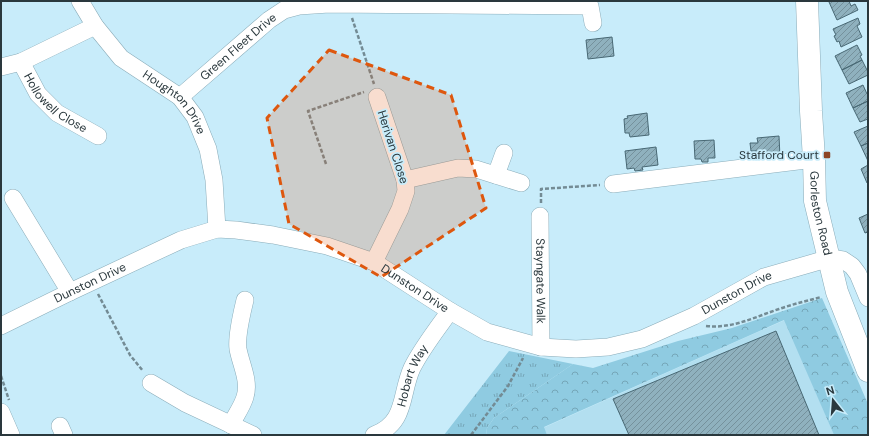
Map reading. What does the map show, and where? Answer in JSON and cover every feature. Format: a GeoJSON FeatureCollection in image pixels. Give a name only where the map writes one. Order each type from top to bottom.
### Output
{"type":"FeatureCollection","features":[{"type":"Feature","properties":{"kind":"main road","name":"Gorleston Road"},"geometry":{"type":"LineString","coordinates":[[808,1],[810,111],[814,159],[815,201],[837,292],[868,370]]}},
{"type":"Feature","properties":{"kind":"street","name":"Houghton Drive"},"geometry":{"type":"LineString","coordinates":[[80,1],[95,26],[121,58],[180,97],[195,117],[208,150],[214,180],[217,229]]}},
{"type":"Feature","properties":{"kind":"street","name":"Green Fleet Drive"},"geometry":{"type":"LineString","coordinates":[[180,97],[269,20],[284,10],[299,6],[329,2],[348,5],[597,3],[593,23]]}},
{"type":"Feature","properties":{"kind":"street"},"geometry":{"type":"LineString","coordinates":[[1,67],[21,62],[95,26]]}},
{"type":"Feature","properties":{"kind":"street","name":"Hollowell Close"},"geometry":{"type":"LineString","coordinates":[[21,62],[38,94],[57,114],[98,136]]}},
{"type":"Feature","properties":{"kind":"street","name":"Herivan Close"},"geometry":{"type":"LineString","coordinates":[[374,262],[400,209],[406,191],[405,180],[376,92]]}},
{"type":"Feature","properties":{"kind":"street"},"geometry":{"type":"LineString","coordinates":[[496,175],[504,153]]}},
{"type":"Feature","properties":{"kind":"street"},"geometry":{"type":"LineString","coordinates":[[613,184],[814,159]]}},
{"type":"Feature","properties":{"kind":"street"},"geometry":{"type":"LineString","coordinates":[[405,180],[458,168],[476,169],[521,183]]}},
{"type":"Feature","properties":{"kind":"street"},"geometry":{"type":"LineString","coordinates":[[13,198],[70,292]]}},
{"type":"Feature","properties":{"kind":"street","name":"Stayngate Walk"},"geometry":{"type":"LineString","coordinates":[[540,216],[541,346]]}},
{"type":"Feature","properties":{"kind":"street","name":"Dunston Drive"},"geometry":{"type":"LineString","coordinates":[[1,326],[181,240],[217,229],[273,235],[327,246],[374,262],[450,311],[487,332],[541,346],[576,349],[608,347],[642,339],[694,316],[764,277],[830,258]]}},
{"type":"Feature","properties":{"kind":"street"},"geometry":{"type":"LineString","coordinates":[[830,258],[843,260],[852,266],[858,274],[868,298]]}},
{"type":"Feature","properties":{"kind":"street"},"geometry":{"type":"LineString","coordinates":[[231,425],[245,398],[246,386],[238,348],[245,300]]}},
{"type":"Feature","properties":{"kind":"street","name":"Hobart Way"},"geometry":{"type":"LineString","coordinates":[[374,435],[383,432],[394,422],[401,409],[406,384],[412,368],[450,311]]}},
{"type":"Feature","properties":{"kind":"street"},"geometry":{"type":"LineString","coordinates":[[152,381],[185,403],[253,435]]}},
{"type":"Feature","properties":{"kind":"street"},"geometry":{"type":"LineString","coordinates":[[1,412],[11,435]]}},
{"type":"Feature","properties":{"kind":"path"},"geometry":{"type":"LineString","coordinates":[[326,164],[308,111],[376,92],[348,5]]}},
{"type":"Feature","properties":{"kind":"path"},"geometry":{"type":"LineString","coordinates":[[540,216],[541,189],[613,184]]}},
{"type":"Feature","properties":{"kind":"path"},"geometry":{"type":"LineString","coordinates":[[91,282],[134,361],[152,381]]}},
{"type":"Feature","properties":{"kind":"path"},"geometry":{"type":"LineString","coordinates":[[701,325],[718,327],[733,325],[781,308],[837,292]]}},
{"type":"Feature","properties":{"kind":"path"},"geometry":{"type":"LineString","coordinates":[[471,435],[508,386],[524,357]]}},
{"type":"Feature","properties":{"kind":"highlighted area"},"geometry":{"type":"Polygon","coordinates":[[[329,50],[451,95],[486,208],[381,277],[289,224],[267,118],[329,50]]]}},
{"type":"Feature","properties":{"kind":"shaded area"},"geometry":{"type":"Polygon","coordinates":[[[785,320],[834,435],[547,435],[543,428],[785,320]]]}},
{"type":"Feature","properties":{"kind":"green space"},"geometry":{"type":"Polygon","coordinates":[[[822,298],[868,404],[868,435],[834,435],[784,320],[544,427],[547,435],[486,435],[487,428],[494,418],[573,364],[593,368],[678,341],[732,328],[822,298]]]}},
{"type":"Feature","properties":{"kind":"green space"},"geometry":{"type":"Polygon","coordinates":[[[509,351],[573,364],[494,418],[487,428],[486,435],[444,435],[509,351]]]}},
{"type":"Feature","properties":{"kind":"building"},"geometry":{"type":"Polygon","coordinates":[[[849,1],[851,6],[855,4],[858,10],[837,20],[829,2],[849,1]]]}},
{"type":"Feature","properties":{"kind":"building"},"geometry":{"type":"Polygon","coordinates":[[[858,18],[860,24],[857,26],[862,37],[841,47],[839,41],[837,42],[834,36],[836,35],[833,29],[858,18]]]}},
{"type":"Feature","properties":{"kind":"building"},"geometry":{"type":"Polygon","coordinates":[[[612,37],[614,56],[588,59],[586,40],[612,37]]]}},
{"type":"Feature","properties":{"kind":"building"},"geometry":{"type":"Polygon","coordinates":[[[857,45],[862,55],[860,56],[862,60],[842,70],[835,56],[857,45]]]}},
{"type":"Feature","properties":{"kind":"building"},"geometry":{"type":"Polygon","coordinates":[[[862,60],[868,75],[849,84],[842,70],[862,60]]]}},
{"type":"Feature","properties":{"kind":"building"},"geometry":{"type":"Polygon","coordinates":[[[863,85],[867,94],[868,93],[868,101],[853,108],[846,93],[863,85]]]}},
{"type":"Feature","properties":{"kind":"building"},"geometry":{"type":"Polygon","coordinates":[[[868,101],[868,119],[860,122],[853,108],[868,101]]]}},
{"type":"Feature","properties":{"kind":"building"},"geometry":{"type":"Polygon","coordinates":[[[647,113],[649,135],[630,137],[629,133],[625,133],[624,119],[628,118],[627,116],[647,113]]]}},
{"type":"Feature","properties":{"kind":"building"},"geometry":{"type":"Polygon","coordinates":[[[868,126],[868,143],[861,146],[854,132],[868,126]]]}},
{"type":"Feature","properties":{"kind":"building"},"geometry":{"type":"Polygon","coordinates":[[[779,136],[780,157],[759,158],[758,151],[751,151],[750,143],[758,143],[757,138],[779,136]]]}},
{"type":"Feature","properties":{"kind":"building"},"geometry":{"type":"Polygon","coordinates":[[[714,140],[715,158],[708,158],[708,162],[702,162],[701,159],[695,159],[694,141],[714,140]]]}},
{"type":"Feature","properties":{"kind":"building"},"geometry":{"type":"Polygon","coordinates":[[[868,143],[868,161],[861,146],[868,143]]]}},
{"type":"Feature","properties":{"kind":"building"},"geometry":{"type":"Polygon","coordinates":[[[656,147],[658,165],[642,167],[643,170],[635,171],[634,168],[627,169],[625,151],[656,147]]]}},
{"type":"Feature","properties":{"kind":"building"},"geometry":{"type":"Polygon","coordinates":[[[868,165],[868,183],[867,183],[861,169],[868,165]]]}},
{"type":"Feature","properties":{"kind":"building"},"geometry":{"type":"Polygon","coordinates":[[[868,214],[868,232],[865,233],[859,218],[868,214]]]}},
{"type":"Feature","properties":{"kind":"building"},"geometry":{"type":"Polygon","coordinates":[[[776,331],[819,435],[629,435],[613,399],[776,331]]]}},
{"type":"Feature","properties":{"kind":"place","name":"Stafford Court"},"geometry":{"type":"Point","coordinates":[827,155]}}]}
